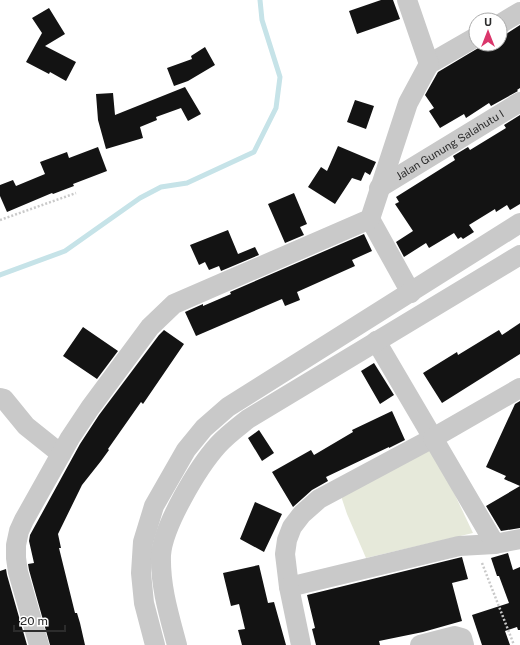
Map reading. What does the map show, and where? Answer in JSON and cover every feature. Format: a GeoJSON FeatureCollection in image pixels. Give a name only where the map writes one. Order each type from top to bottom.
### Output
{"type":"FeatureCollection","features":[{"type":"Feature","properties":{"kind":"street"},"geometry":{"type":"LineString","coordinates":[[407,0],[429,64]]}},
{"type":"Feature","properties":{"kind":"street"},"geometry":{"type":"LineString","coordinates":[[508,19],[520,12]]}},
{"type":"Feature","properties":{"kind":"street"},"geometry":{"type":"LineString","coordinates":[[411,292],[370,219],[408,103],[429,64],[468,42]]}},
{"type":"Feature","properties":{"kind":"street","name":"Jalan Gunung Salahutu I"},"geometry":{"type":"LineString","coordinates":[[379,188],[520,102]]}},
{"type":"Feature","properties":{"kind":"street"},"geometry":{"type":"LineString","coordinates":[[39,645],[18,572],[16,545],[19,531],[61,454],[90,408],[150,327],[174,304],[370,219]]}},
{"type":"Feature","properties":{"kind":"street"},"geometry":{"type":"LineString","coordinates":[[155,645],[144,603],[141,573],[142,542],[154,506],[168,480],[186,450],[204,428],[228,407],[520,223]]}},
{"type":"Feature","properties":{"kind":"street"},"geometry":{"type":"LineString","coordinates":[[177,645],[164,598],[161,576],[161,553],[167,529],[178,505],[203,464],[218,445],[248,419],[520,255]]}},
{"type":"Feature","properties":{"kind":"street"},"geometry":{"type":"LineString","coordinates":[[376,341],[433,438],[485,544]]}},
{"type":"Feature","properties":{"kind":"street"},"geometry":{"type":"LineString","coordinates":[[327,344],[339,364]]}},
{"type":"Feature","properties":{"kind":"street"},"geometry":{"type":"LineString","coordinates":[[300,645],[289,587],[285,554],[287,540],[292,527],[302,514],[318,499],[433,438],[520,388]]}},
{"type":"Feature","properties":{"kind":"street"},"geometry":{"type":"LineString","coordinates":[[0,398],[4,399],[26,426],[61,454]]}},
{"type":"Feature","properties":{"kind":"street"},"geometry":{"type":"LineString","coordinates":[[289,587],[453,548],[520,539]]}},
{"type":"Feature","properties":{"kind":"street"},"geometry":{"type":"LineString","coordinates":[[420,645],[455,636],[462,638],[464,645]]}},
{"type":"Feature","properties":{"kind":"path"},"geometry":{"type":"LineString","coordinates":[[0,220],[76,194]]}},
{"type":"Feature","properties":{"kind":"path"},"geometry":{"type":"LineString","coordinates":[[485,544],[514,645]]}},
{"type":"Feature","properties":{"kind":"shaded area"},"geometry":{"type":"Polygon","coordinates":[[[430,442],[473,533],[366,558],[347,514],[340,493],[430,442]]]}},
{"type":"Feature","properties":{"kind":"building"},"geometry":{"type":"Polygon","coordinates":[[[381,0],[393,0],[400,19],[357,34],[349,11],[381,0]]]}},
{"type":"Feature","properties":{"kind":"building"},"geometry":{"type":"Polygon","coordinates":[[[49,8],[65,34],[45,46],[76,62],[66,81],[50,72],[49,74],[26,62],[42,33],[32,18],[49,8]]]}},
{"type":"Feature","properties":{"kind":"building"},"geometry":{"type":"Polygon","coordinates":[[[520,25],[520,88],[517,90],[518,91],[491,106],[489,103],[466,118],[464,114],[440,128],[429,111],[434,108],[425,95],[438,72],[472,52],[508,52],[508,33],[520,25]]]}},
{"type":"Feature","properties":{"kind":"building"},"geometry":{"type":"Polygon","coordinates":[[[205,47],[215,65],[188,81],[174,86],[167,68],[192,59],[191,56],[205,47]]]}},
{"type":"Feature","properties":{"kind":"building"},"geometry":{"type":"Polygon","coordinates":[[[185,87],[201,114],[188,121],[181,108],[156,117],[157,120],[140,127],[143,138],[106,149],[98,120],[96,94],[113,93],[115,115],[185,87]]]}},
{"type":"Feature","properties":{"kind":"building"},"geometry":{"type":"Polygon","coordinates":[[[355,100],[374,106],[366,129],[347,122],[355,100]]]}},
{"type":"Feature","properties":{"kind":"building"},"geometry":{"type":"Polygon","coordinates":[[[520,115],[520,204],[510,210],[507,205],[496,212],[495,209],[469,225],[474,232],[463,239],[461,237],[458,239],[454,233],[429,248],[426,243],[404,257],[396,242],[413,231],[395,204],[399,202],[396,197],[455,160],[453,156],[468,147],[470,150],[506,128],[504,125],[520,115]]]}},
{"type":"Feature","properties":{"kind":"building"},"geometry":{"type":"Polygon","coordinates":[[[338,146],[376,162],[370,175],[365,172],[361,181],[352,178],[335,204],[308,187],[321,167],[327,171],[338,146]]]}},
{"type":"Feature","properties":{"kind":"building"},"geometry":{"type":"Polygon","coordinates":[[[98,147],[107,171],[73,184],[74,186],[53,194],[52,193],[7,212],[0,196],[0,185],[13,180],[16,186],[45,174],[40,162],[67,152],[69,158],[98,147]]]}},
{"type":"Feature","properties":{"kind":"building"},"geometry":{"type":"Polygon","coordinates":[[[294,193],[307,224],[300,227],[304,235],[285,243],[268,204],[294,193]]]}},
{"type":"Feature","properties":{"kind":"building"},"geometry":{"type":"Polygon","coordinates":[[[228,230],[238,254],[255,247],[259,255],[221,271],[219,266],[209,270],[205,262],[199,265],[190,245],[228,230]]]}},
{"type":"Feature","properties":{"kind":"building"},"geometry":{"type":"Polygon","coordinates":[[[364,234],[372,251],[352,260],[355,266],[297,292],[300,300],[285,306],[282,299],[196,336],[185,312],[231,294],[230,292],[364,234]]]}},
{"type":"Feature","properties":{"kind":"building"},"geometry":{"type":"Polygon","coordinates":[[[520,323],[520,354],[442,403],[423,373],[457,352],[458,355],[499,330],[502,335],[520,323]]]}},
{"type":"Feature","properties":{"kind":"building"},"geometry":{"type":"Polygon","coordinates":[[[83,327],[118,351],[97,379],[63,356],[83,327]]]}},
{"type":"Feature","properties":{"kind":"building"},"geometry":{"type":"Polygon","coordinates":[[[164,330],[184,344],[143,404],[141,402],[108,449],[109,450],[82,485],[58,534],[61,548],[59,548],[75,613],[77,613],[85,645],[50,645],[29,570],[28,564],[34,563],[29,541],[30,535],[80,444],[99,415],[164,330]]]}},
{"type":"Feature","properties":{"kind":"building"},"geometry":{"type":"Polygon","coordinates":[[[374,363],[394,395],[380,404],[361,371],[374,363]]]}},
{"type":"Feature","properties":{"kind":"building"},"geometry":{"type":"Polygon","coordinates":[[[520,401],[520,486],[504,479],[506,476],[486,467],[515,404],[520,401]]]}},
{"type":"Feature","properties":{"kind":"building"},"geometry":{"type":"Polygon","coordinates":[[[392,411],[405,440],[326,477],[328,481],[312,490],[293,507],[272,472],[311,450],[314,455],[353,432],[352,430],[392,411]]]}},
{"type":"Feature","properties":{"kind":"building"},"geometry":{"type":"Polygon","coordinates":[[[259,430],[274,453],[262,461],[248,438],[259,430]]]}},
{"type":"Feature","properties":{"kind":"building"},"geometry":{"type":"Polygon","coordinates":[[[520,486],[520,528],[501,531],[486,506],[520,486]]]}},
{"type":"Feature","properties":{"kind":"building"},"geometry":{"type":"Polygon","coordinates":[[[255,502],[282,514],[264,552],[240,539],[255,502]]]}},
{"type":"Feature","properties":{"kind":"building"},"geometry":{"type":"Polygon","coordinates":[[[508,553],[513,570],[520,567],[520,630],[518,630],[517,627],[505,631],[510,645],[482,645],[472,615],[509,603],[491,558],[508,553]]]}},
{"type":"Feature","properties":{"kind":"building"},"geometry":{"type":"Polygon","coordinates":[[[462,557],[468,579],[452,583],[462,621],[423,632],[379,641],[380,645],[316,645],[312,629],[315,628],[307,595],[462,557]]]}},
{"type":"Feature","properties":{"kind":"building"},"geometry":{"type":"Polygon","coordinates":[[[259,565],[268,603],[274,602],[286,645],[242,645],[238,630],[245,629],[239,604],[231,606],[223,573],[259,565]]]}},
{"type":"Feature","properties":{"kind":"building"},"geometry":{"type":"Polygon","coordinates":[[[6,569],[27,645],[0,645],[0,571],[6,569]]]}},
{"type":"Feature","properties":{"kind":"waterway"},"geometry":{"type":"LineString","coordinates":[[0,275],[65,251],[140,198],[161,187],[187,183],[254,152],[276,108],[280,77],[262,20],[260,0]]}}]}
